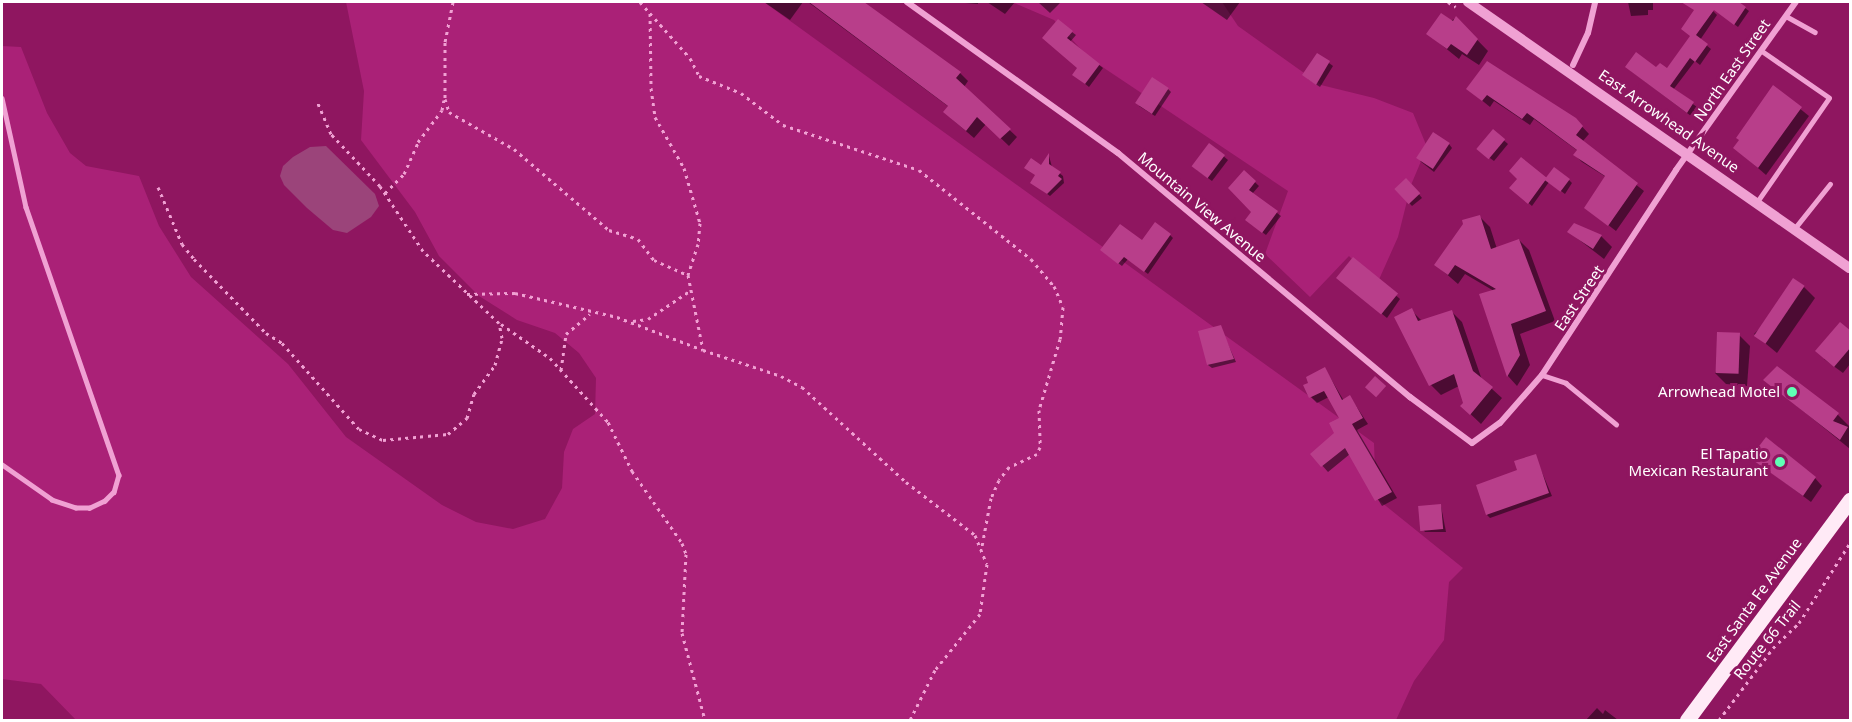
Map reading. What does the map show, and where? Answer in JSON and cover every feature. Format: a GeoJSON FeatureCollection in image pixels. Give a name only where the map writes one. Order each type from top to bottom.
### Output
{"type":"FeatureCollection","features":[{"type":"Feature","properties":{"kind":"main road","name":"East Santa Fe Avenue"},"geometry":{"type":"LineString","coordinates":[[1687,720],[1851,500]]}},
{"type":"Feature","properties":{"kind":"street","name":"Mountain View Avenue"},"geometry":{"type":"LineString","coordinates":[[907,2],[1118,153],[1410,397],[1472,443]]}},
{"type":"Feature","properties":{"kind":"street","name":"East Arrowhead Avenue"},"geometry":{"type":"LineString","coordinates":[[1468,2],[1688,152],[1851,268]]}},
{"type":"Feature","properties":{"kind":"street"},"geometry":{"type":"LineString","coordinates":[[1573,66],[1588,33],[1595,2]]}},
{"type":"Feature","properties":{"kind":"street","name":"North East Street"},"geometry":{"type":"LineString","coordinates":[[1688,152],[1796,2]]}},
{"type":"Feature","properties":{"kind":"street","name":"East Street"},"geometry":{"type":"LineString","coordinates":[[1472,443],[1500,423],[1542,375],[1688,152]]}},
{"type":"Feature","properties":{"kind":"lane"},"geometry":{"type":"LineString","coordinates":[[1786,15],[1815,32]]}},
{"type":"Feature","properties":{"kind":"lane"},"geometry":{"type":"LineString","coordinates":[[1757,202],[1829,98],[1761,51]]}},
{"type":"Feature","properties":{"kind":"lane"},"geometry":{"type":"LineString","coordinates":[[2,98],[26,207],[119,475],[114,492],[105,501],[90,508],[75,508],[52,500],[2,465]]}},
{"type":"Feature","properties":{"kind":"lane"},"geometry":{"type":"LineString","coordinates":[[1794,229],[1830,184]]}},
{"type":"Feature","properties":{"kind":"lane"},"geometry":{"type":"LineString","coordinates":[[1542,375],[1566,383],[1616,424]]}},
{"type":"Feature","properties":{"kind":"path"},"geometry":{"type":"LineString","coordinates":[[386,193],[404,174],[418,142],[442,110],[445,99],[445,42],[453,2]]}},
{"type":"Feature","properties":{"kind":"path"},"geometry":{"type":"LineString","coordinates":[[640,2],[690,58],[699,76],[741,93],[783,125],[920,170],[1031,259],[1054,286],[1063,307],[1060,339],[1039,410],[1040,447],[1037,454],[1009,467],[999,480],[991,498],[982,548]]}},
{"type":"Feature","properties":{"kind":"path"},"geometry":{"type":"LineString","coordinates":[[650,13],[651,88],[655,117],[684,168],[699,223],[698,244],[688,275],[704,350]]}},
{"type":"Feature","properties":{"kind":"path"},"geometry":{"type":"LineString","coordinates":[[445,99],[449,112],[514,149],[609,230],[638,239],[654,260],[688,275]]}},
{"type":"Feature","properties":{"kind":"path"},"geometry":{"type":"LineString","coordinates":[[317,102],[331,134],[386,193],[423,251],[499,323],[561,370],[608,422],[632,471],[682,543],[686,554],[682,633],[705,720]]}},
{"type":"Feature","properties":{"kind":"path"},"geometry":{"type":"LineString","coordinates":[[158,187],[182,244],[194,259],[266,333],[282,343],[346,418],[383,440],[448,434],[467,418],[474,394],[495,365],[502,338],[499,323]]}},
{"type":"Feature","properties":{"kind":"path"},"geometry":{"type":"LineString","coordinates":[[628,321],[648,319],[691,290]]}},
{"type":"Feature","properties":{"kind":"path"},"geometry":{"type":"LineString","coordinates":[[467,294],[515,293],[592,314],[628,321],[782,376],[802,387],[906,482],[975,535],[987,564],[980,614],[935,670],[909,720]]}},
{"type":"Feature","properties":{"kind":"path"},"geometry":{"type":"LineString","coordinates":[[561,370],[566,334],[592,314]]}},
{"type":"Feature","properties":{"kind":"path","name":"Route 66 Trail"},"geometry":{"type":"LineString","coordinates":[[1719,720],[1773,648],[1799,623],[1851,543]]}},
{"type":"Feature","properties":{"kind":"shaded area"},"geometry":{"type":"Polygon","coordinates":[[[346,2],[764,2],[1374,443],[1376,498],[1463,568],[1449,582],[1444,640],[1414,681],[1396,720],[76,720],[41,684],[2,679],[2,46],[21,47],[47,113],[70,153],[86,166],[139,176],[159,226],[191,277],[288,364],[346,437],[442,505],[476,522],[513,529],[545,519],[562,488],[564,452],[573,429],[595,414],[596,378],[579,353],[555,333],[517,320],[479,296],[439,256],[415,212],[361,140],[364,91],[346,2]]]}},
{"type":"Feature","properties":{"kind":"shaded area"},"geometry":{"type":"Polygon","coordinates":[[[1012,2],[1222,2],[1238,26],[1321,85],[1374,98],[1413,113],[1427,147],[1411,185],[1398,237],[1377,284],[1349,256],[1310,297],[1265,254],[1288,191],[1089,58],[1054,20],[1012,2]]]}},
{"type":"Feature","properties":{"kind":"shaded area"},"geometry":{"type":"Polygon","coordinates":[[[326,146],[375,194],[379,206],[371,217],[347,233],[333,230],[307,208],[284,185],[280,176],[283,166],[293,157],[310,147],[326,146]]]}},
{"type":"Feature","properties":{"kind":"building"},"geometry":{"type":"Polygon","coordinates":[[[809,2],[864,2],[961,72],[956,78],[1011,129],[1000,139],[977,117],[966,131],[943,112],[948,106],[809,2]]]}},
{"type":"Feature","properties":{"kind":"building"},"geometry":{"type":"Polygon","coordinates":[[[1681,2],[1739,2],[1746,7],[1734,25],[1714,10],[1696,35],[1708,44],[1695,62],[1690,58],[1670,86],[1694,102],[1687,113],[1625,67],[1636,52],[1656,67],[1660,63],[1667,68],[1690,36],[1681,29],[1694,10],[1681,2]]]}},
{"type":"Feature","properties":{"kind":"building"},"geometry":{"type":"Polygon","coordinates":[[[1441,13],[1453,21],[1456,16],[1478,39],[1467,55],[1451,44],[1447,49],[1426,34],[1441,13]]]}},
{"type":"Feature","properties":{"kind":"building"},"geometry":{"type":"Polygon","coordinates":[[[1058,19],[1073,31],[1067,38],[1100,64],[1085,84],[1072,75],[1077,68],[1042,38],[1058,19]]]}},
{"type":"Feature","properties":{"kind":"building"},"geometry":{"type":"Polygon","coordinates":[[[1317,53],[1330,61],[1316,85],[1302,75],[1317,53]]]}},
{"type":"Feature","properties":{"kind":"building"},"geometry":{"type":"Polygon","coordinates":[[[1487,61],[1576,118],[1583,126],[1576,135],[1638,183],[1608,226],[1584,208],[1605,176],[1573,155],[1577,150],[1527,113],[1522,119],[1487,95],[1482,101],[1466,89],[1487,61]]]}},
{"type":"Feature","properties":{"kind":"building"},"geometry":{"type":"Polygon","coordinates":[[[1152,77],[1169,88],[1152,114],[1135,103],[1152,77]]]}},
{"type":"Feature","properties":{"kind":"building"},"geometry":{"type":"Polygon","coordinates":[[[1773,85],[1802,107],[1758,168],[1733,148],[1739,140],[1736,138],[1773,85]]]}},
{"type":"Feature","properties":{"kind":"building"},"geometry":{"type":"Polygon","coordinates":[[[1493,129],[1505,139],[1489,159],[1476,149],[1493,129]]]}},
{"type":"Feature","properties":{"kind":"building"},"geometry":{"type":"Polygon","coordinates":[[[1433,132],[1450,143],[1433,169],[1416,158],[1433,132]]]}},
{"type":"Feature","properties":{"kind":"building"},"geometry":{"type":"Polygon","coordinates":[[[1209,143],[1225,155],[1208,178],[1192,166],[1209,143]]]}},
{"type":"Feature","properties":{"kind":"building"},"geometry":{"type":"Polygon","coordinates":[[[1049,153],[1049,164],[1061,172],[1058,176],[1062,179],[1047,194],[1030,183],[1035,175],[1024,168],[1031,158],[1041,165],[1049,153]]]}},
{"type":"Feature","properties":{"kind":"building"},"geometry":{"type":"Polygon","coordinates":[[[1521,157],[1547,178],[1528,204],[1509,188],[1517,179],[1509,171],[1521,157]]]}},
{"type":"Feature","properties":{"kind":"building"},"geometry":{"type":"Polygon","coordinates":[[[1554,167],[1570,179],[1560,192],[1544,180],[1554,167]]]}},
{"type":"Feature","properties":{"kind":"building"},"geometry":{"type":"Polygon","coordinates":[[[1244,170],[1256,181],[1249,190],[1278,211],[1262,233],[1245,220],[1251,212],[1228,188],[1244,170]]]}},
{"type":"Feature","properties":{"kind":"building"},"geometry":{"type":"Polygon","coordinates":[[[1406,178],[1420,193],[1409,204],[1394,189],[1406,178]]]}},
{"type":"Feature","properties":{"kind":"building"},"geometry":{"type":"Polygon","coordinates":[[[1480,215],[1491,249],[1519,239],[1546,311],[1511,324],[1520,355],[1507,377],[1479,294],[1496,289],[1455,265],[1448,275],[1434,265],[1463,224],[1462,220],[1480,215]]]}},
{"type":"Feature","properties":{"kind":"building"},"geometry":{"type":"Polygon","coordinates":[[[1155,222],[1171,234],[1144,272],[1124,257],[1118,264],[1100,250],[1120,224],[1142,240],[1155,222]]]}},
{"type":"Feature","properties":{"kind":"building"},"geometry":{"type":"Polygon","coordinates":[[[1574,223],[1602,235],[1593,249],[1567,232],[1574,223]]]}},
{"type":"Feature","properties":{"kind":"building"},"geometry":{"type":"Polygon","coordinates":[[[1353,257],[1398,294],[1381,314],[1336,278],[1353,257]]]}},
{"type":"Feature","properties":{"kind":"building","name":"Arrowhead Motel"},"geometry":{"type":"Polygon","coordinates":[[[1793,278],[1805,286],[1765,344],[1754,336],[1793,278]]]}},
{"type":"Feature","properties":{"kind":"building"},"geometry":{"type":"Polygon","coordinates":[[[1412,308],[1418,321],[1452,310],[1473,371],[1493,387],[1470,415],[1460,406],[1463,403],[1454,374],[1429,386],[1394,317],[1412,308]]]}},
{"type":"Feature","properties":{"kind":"building"},"geometry":{"type":"Polygon","coordinates":[[[1840,322],[1851,331],[1851,347],[1834,367],[1815,351],[1840,322]]]}},
{"type":"Feature","properties":{"kind":"building"},"geometry":{"type":"Polygon","coordinates":[[[1221,325],[1234,359],[1207,365],[1198,331],[1221,325]]]}},
{"type":"Feature","properties":{"kind":"building","name":"Arrowhead Motel"},"geometry":{"type":"Polygon","coordinates":[[[1717,332],[1740,333],[1739,374],[1716,373],[1717,332]]]}},
{"type":"Feature","properties":{"kind":"building","name":"Arrowhead Motel"},"geometry":{"type":"Polygon","coordinates":[[[1777,366],[1839,413],[1833,421],[1848,427],[1840,440],[1763,380],[1777,366]]]}},
{"type":"Feature","properties":{"kind":"building"},"geometry":{"type":"Polygon","coordinates":[[[1325,367],[1342,400],[1350,395],[1363,418],[1352,424],[1392,492],[1375,501],[1345,448],[1321,467],[1310,454],[1334,433],[1329,423],[1339,418],[1324,391],[1309,398],[1303,385],[1308,383],[1306,377],[1325,367]]]}},
{"type":"Feature","properties":{"kind":"building"},"geometry":{"type":"Polygon","coordinates":[[[1375,376],[1386,386],[1376,397],[1365,387],[1375,376]]]}},
{"type":"Feature","properties":{"kind":"building"},"geometry":{"type":"Polygon","coordinates":[[[1766,437],[1816,477],[1803,496],[1750,458],[1766,437]]]}},
{"type":"Feature","properties":{"kind":"building"},"geometry":{"type":"Polygon","coordinates":[[[1536,454],[1549,493],[1486,515],[1476,485],[1517,470],[1514,461],[1536,454]]]}},
{"type":"Feature","properties":{"kind":"building"},"geometry":{"type":"Polygon","coordinates":[[[1441,504],[1443,529],[1420,531],[1418,506],[1441,504]]]}},
{"type":"Feature","properties":{"kind":"place","name":"Arrowhead Motel"},"geometry":{"type":"Point","coordinates":[1792,392]}},
{"type":"Feature","properties":{"kind":"place","name":"El Tapatio Mexican Restaurant"},"geometry":{"type":"Point","coordinates":[1780,462]}}]}
